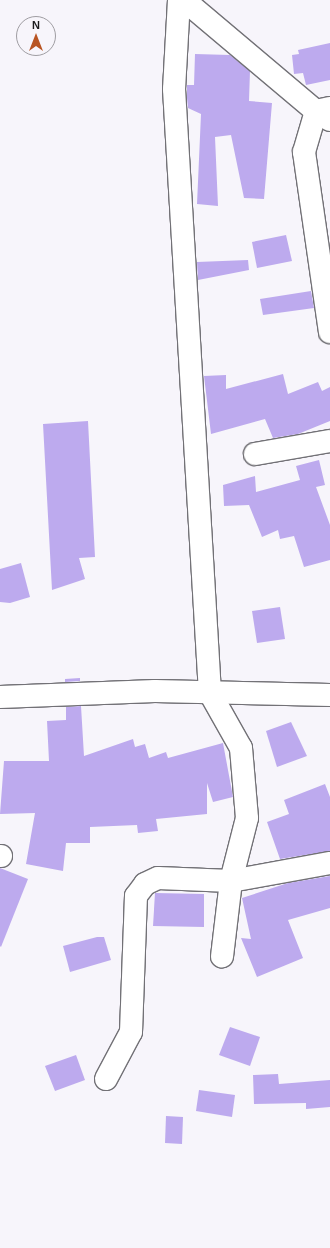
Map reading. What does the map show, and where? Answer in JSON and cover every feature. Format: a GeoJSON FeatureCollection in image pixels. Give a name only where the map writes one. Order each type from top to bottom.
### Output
{"type":"FeatureCollection","features":[{"type":"Feature","properties":{"kind":"street"},"geometry":{"type":"LineString","coordinates":[[178,0],[174,89],[210,692],[241,748],[247,818],[231,881],[222,956]]}},
{"type":"Feature","properties":{"kind":"street"},"geometry":{"type":"LineString","coordinates":[[184,0],[325,113],[304,152],[330,332]]}},
{"type":"Feature","properties":{"kind":"street"},"geometry":{"type":"LineString","coordinates":[[255,454],[330,441]]}},
{"type":"Feature","properties":{"kind":"street"},"geometry":{"type":"LineString","coordinates":[[0,697],[210,692],[330,695]]}},
{"type":"Feature","properties":{"kind":"street"},"geometry":{"type":"LineString","coordinates":[[106,1079],[130,1032],[136,896],[145,884],[158,878],[231,881],[330,863]]}},
{"type":"Feature","properties":{"kind":"building"},"geometry":{"type":"Polygon","coordinates":[[[330,43],[330,80],[306,85],[303,73],[294,74],[292,55],[299,54],[298,50],[330,43]]]}},
{"type":"Feature","properties":{"kind":"building"},"geometry":{"type":"Polygon","coordinates":[[[195,54],[230,55],[250,71],[249,101],[272,103],[264,199],[244,198],[231,135],[215,137],[218,206],[197,204],[201,114],[188,108],[187,98],[187,85],[194,85],[195,54]]]}},
{"type":"Feature","properties":{"kind":"building"},"geometry":{"type":"Polygon","coordinates":[[[286,235],[292,261],[257,268],[252,242],[286,235]]]}},
{"type":"Feature","properties":{"kind":"building"},"geometry":{"type":"Polygon","coordinates":[[[248,260],[249,270],[198,280],[197,262],[248,260]]]}},
{"type":"Feature","properties":{"kind":"building"},"geometry":{"type":"Polygon","coordinates":[[[311,291],[314,308],[263,315],[260,299],[311,291]]]}},
{"type":"Feature","properties":{"kind":"building"},"geometry":{"type":"Polygon","coordinates":[[[283,374],[288,394],[318,382],[322,391],[330,387],[330,421],[298,434],[273,438],[265,419],[211,434],[204,376],[226,375],[226,389],[283,374]]]}},
{"type":"Feature","properties":{"kind":"building"},"geometry":{"type":"Polygon","coordinates":[[[88,421],[95,557],[79,558],[85,579],[52,590],[43,424],[88,421]]]}},
{"type":"Feature","properties":{"kind":"building"},"geometry":{"type":"Polygon","coordinates":[[[319,460],[325,485],[316,487],[330,525],[330,560],[304,567],[294,536],[280,539],[278,530],[262,537],[249,505],[224,506],[223,485],[255,476],[256,492],[300,480],[296,466],[319,460]]]}},
{"type":"Feature","properties":{"kind":"building"},"geometry":{"type":"Polygon","coordinates":[[[21,563],[30,597],[10,603],[0,602],[0,569],[21,563]]]}},
{"type":"Feature","properties":{"kind":"building"},"geometry":{"type":"Polygon","coordinates":[[[280,607],[285,639],[257,643],[252,611],[280,607]]]}},
{"type":"Feature","properties":{"kind":"building"},"geometry":{"type":"Polygon","coordinates":[[[80,678],[80,681],[65,682],[65,679],[80,678]]]}},
{"type":"Feature","properties":{"kind":"building"},"geometry":{"type":"Polygon","coordinates":[[[81,706],[84,756],[133,739],[135,747],[145,744],[149,758],[166,752],[168,758],[223,743],[233,797],[213,802],[207,783],[207,814],[156,819],[158,831],[138,833],[137,825],[90,827],[90,843],[66,843],[63,871],[26,864],[35,813],[0,814],[4,761],[49,761],[47,721],[66,720],[66,707],[81,706]]]}},
{"type":"Feature","properties":{"kind":"building"},"geometry":{"type":"Polygon","coordinates":[[[291,722],[307,756],[277,767],[266,731],[291,722]]]}},
{"type":"Feature","properties":{"kind":"building"},"geometry":{"type":"Polygon","coordinates":[[[325,784],[330,797],[330,851],[280,859],[267,822],[289,814],[284,800],[325,784]]]}},
{"type":"Feature","properties":{"kind":"building"},"geometry":{"type":"Polygon","coordinates":[[[0,868],[28,879],[1,947],[0,946],[0,868]]]}},
{"type":"Feature","properties":{"kind":"building"},"geometry":{"type":"Polygon","coordinates":[[[330,876],[330,908],[288,920],[303,958],[257,977],[241,938],[251,939],[242,898],[288,883],[330,876]]]}},
{"type":"Feature","properties":{"kind":"building"},"geometry":{"type":"Polygon","coordinates":[[[155,893],[204,894],[204,927],[153,926],[155,893]]]}},
{"type":"Feature","properties":{"kind":"building"},"geometry":{"type":"Polygon","coordinates":[[[97,937],[104,937],[111,960],[70,972],[63,946],[97,937]]]}},
{"type":"Feature","properties":{"kind":"building"},"geometry":{"type":"Polygon","coordinates":[[[230,1027],[260,1037],[250,1066],[219,1055],[230,1027]]]}},
{"type":"Feature","properties":{"kind":"building"},"geometry":{"type":"Polygon","coordinates":[[[76,1055],[85,1080],[55,1091],[45,1066],[76,1055]]]}},
{"type":"Feature","properties":{"kind":"building"},"geometry":{"type":"Polygon","coordinates":[[[278,1074],[279,1084],[330,1080],[330,1107],[306,1109],[306,1103],[254,1104],[253,1075],[278,1074]]]}},
{"type":"Feature","properties":{"kind":"building"},"geometry":{"type":"Polygon","coordinates":[[[199,1090],[235,1095],[232,1117],[196,1111],[199,1090]]]}},
{"type":"Feature","properties":{"kind":"building"},"geometry":{"type":"Polygon","coordinates":[[[166,1116],[183,1117],[182,1144],[165,1143],[166,1116]]]}}]}
